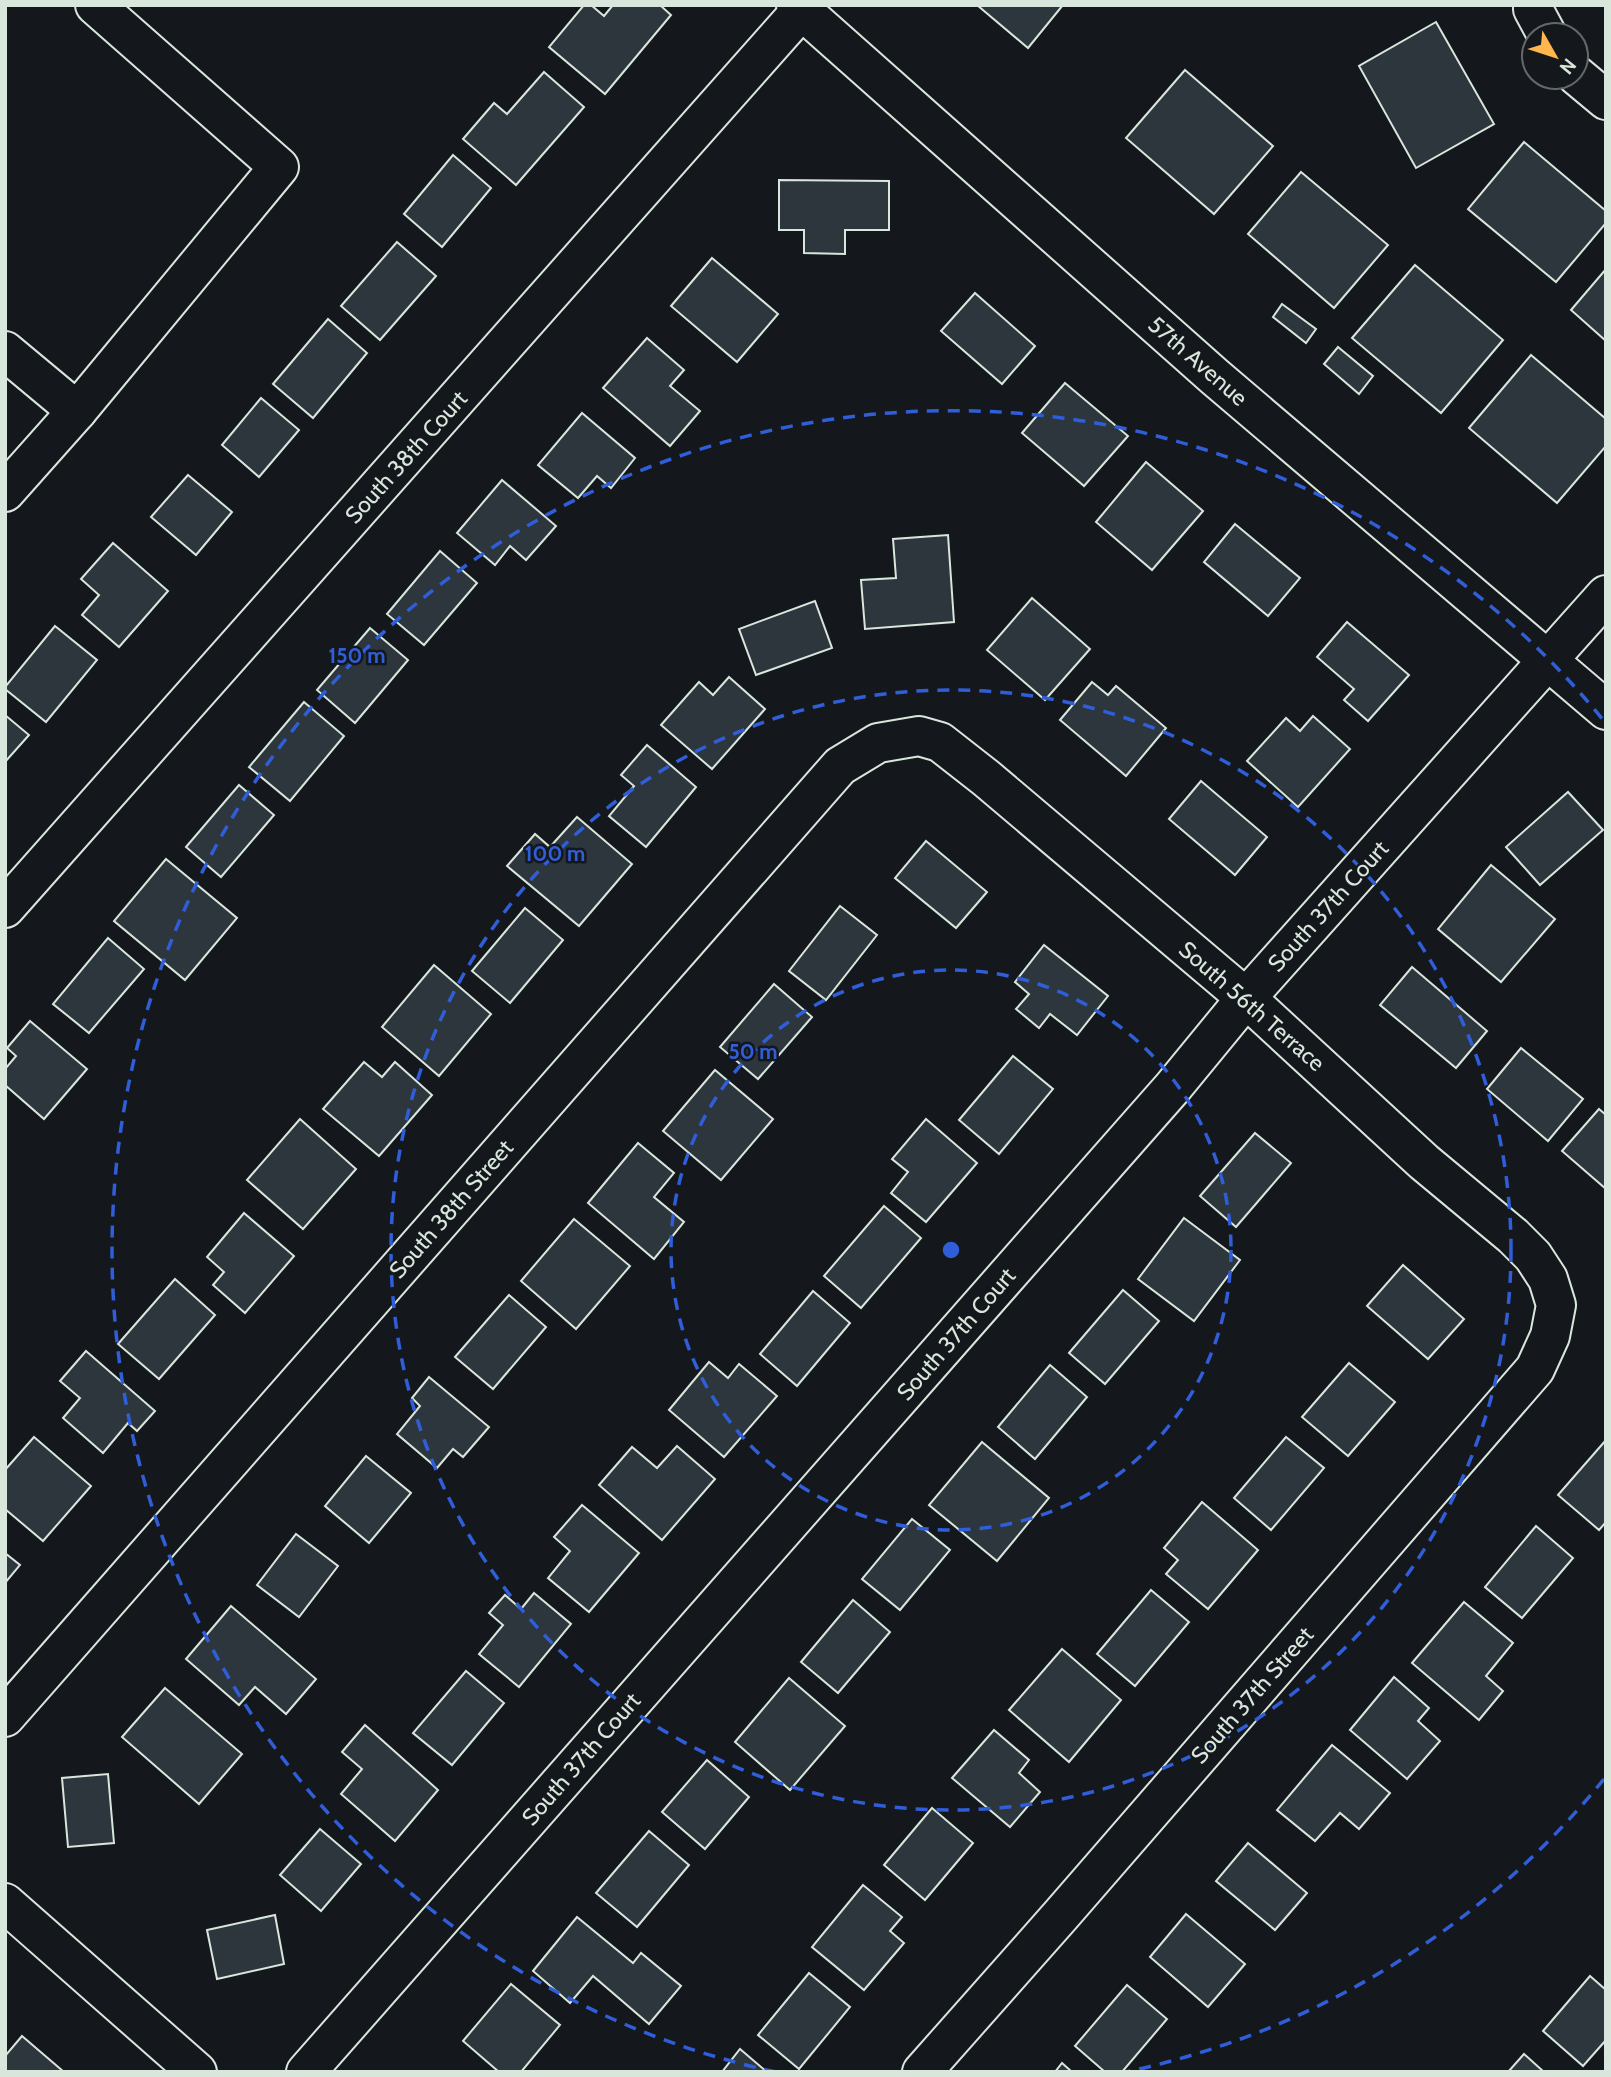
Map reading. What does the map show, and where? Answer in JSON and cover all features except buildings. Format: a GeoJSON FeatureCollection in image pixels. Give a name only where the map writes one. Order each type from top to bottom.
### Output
{"type":"FeatureCollection","features":[{"type":"Feature","properties":{"kind":"street"},"geometry":{"type":"LineString","coordinates":[[5,492],[77,411],[279,167],[96,5]]}},
{"type":"Feature","properties":{"kind":"street","name":"57th Avenue"},"geometry":{"type":"LineString","coordinates":[[801,7],[1205,368],[1606,710]]}},
{"type":"Feature","properties":{"kind":"street","name":"South 38th Court"},"geometry":{"type":"LineString","coordinates":[[5,908],[801,7]]}},
{"type":"Feature","properties":{"kind":"street"},"geometry":{"type":"LineString","coordinates":[[1590,87],[1606,100]]}},
{"type":"Feature","properties":{"kind":"street"},"geometry":{"type":"LineString","coordinates":[[5,351],[77,411]]}},
{"type":"Feature","properties":{"kind":"street","name":"South 37th Court"},"geometry":{"type":"LineString","coordinates":[[306,2072],[1164,1097],[1246,998],[1606,595]]}},
{"type":"Feature","properties":{"kind":"street","name":"South 56th Terrace"},"geometry":{"type":"LineString","coordinates":[[919,736],[940,742],[986,778],[1246,998],[1424,1161],[1513,1236],[1533,1256],[1548,1279],[1556,1305]]}},
{"type":"Feature","properties":{"kind":"street","name":"South 38th Street"},"geometry":{"type":"LineString","coordinates":[[5,1717],[840,766],[878,743],[919,736]]}},
{"type":"Feature","properties":{"kind":"street","name":"South 37th Street"},"geometry":{"type":"LineString","coordinates":[[922,2072],[1535,1369],[1550,1336],[1556,1305]]}},
{"type":"Feature","properties":{"kind":"street"},"geometry":{"type":"LineString","coordinates":[[5,1903],[197,2072]]}}]}
